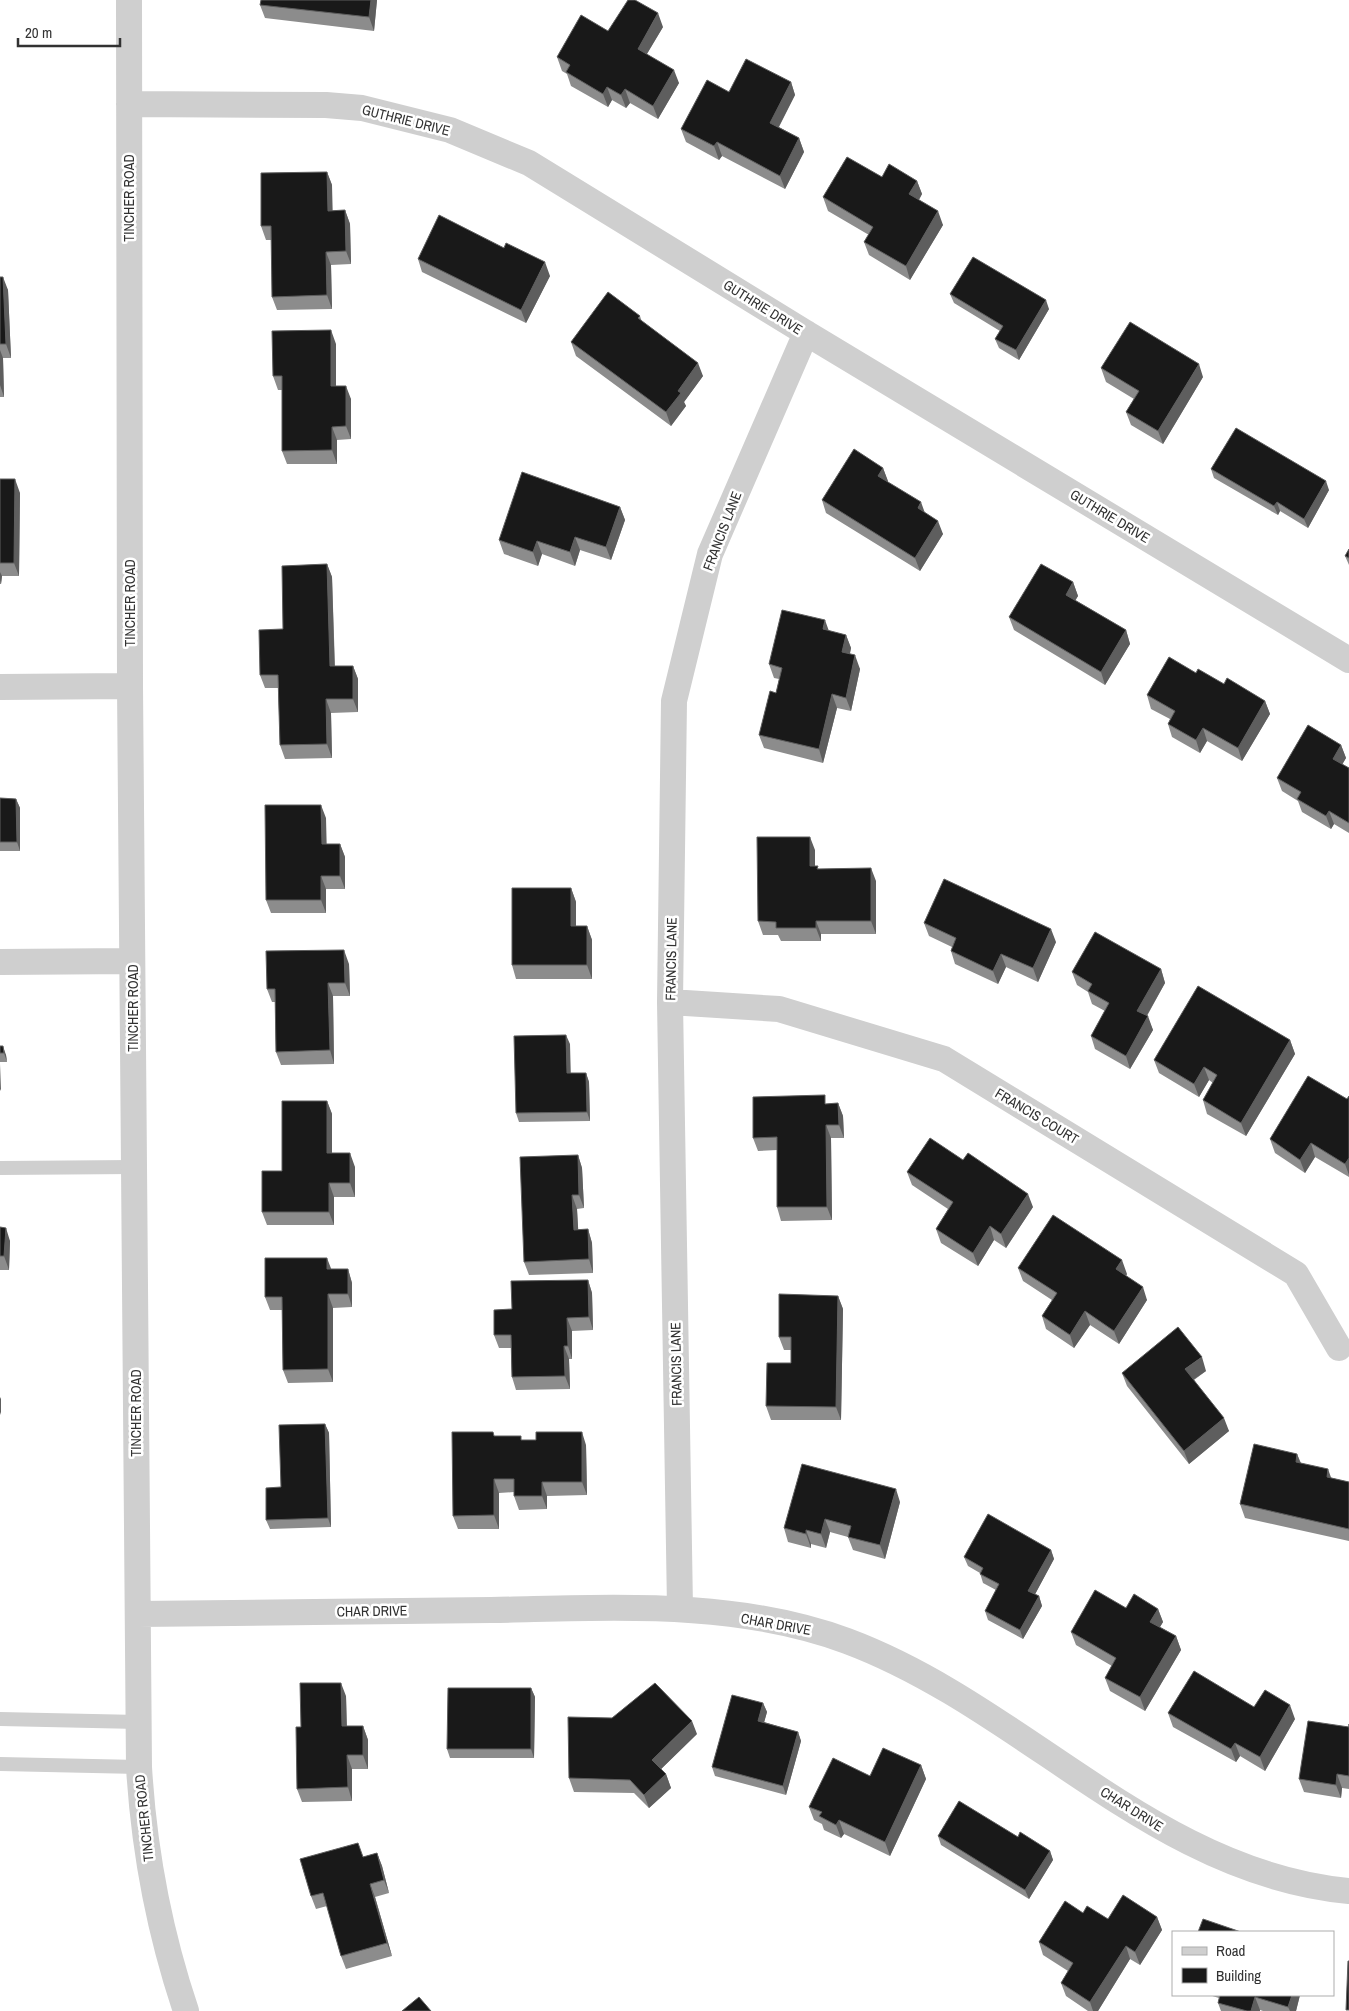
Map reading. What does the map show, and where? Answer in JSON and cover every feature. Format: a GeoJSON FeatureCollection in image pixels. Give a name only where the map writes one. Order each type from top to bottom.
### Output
{"type":"FeatureCollection","features":[{"type":"Feature","properties":{"kind":"street","name":"TINCHER ROAD"},"geometry":{"type":"LineString","coordinates":[[129,0],[130,686],[140,1767],[144,1828],[157,1910],[186,2011]]}},
{"type":"Feature","properties":{"kind":"street","name":"GUTHRIE DRIVE"},"geometry":{"type":"LineString","coordinates":[[129,104],[326,105],[362,108],[450,130],[529,163],[806,334],[1349,660]]}},
{"type":"Feature","properties":{"kind":"street","name":"FRANCIS LANE"},"geometry":{"type":"LineString","coordinates":[[680,1608],[670,1002],[674,702],[710,554],[806,334]]}},
{"type":"Feature","properties":{"kind":"street"},"geometry":{"type":"LineString","coordinates":[[0,687],[130,686]]}},
{"type":"Feature","properties":{"kind":"street"},"geometry":{"type":"LineString","coordinates":[[0,962],[132,961]]}},
{"type":"Feature","properties":{"kind":"street","name":"FRANCIS COURT"},"geometry":{"type":"LineString","coordinates":[[670,1002],[779,1009],[944,1059],[1296,1274],[1339,1348]]}},
{"type":"Feature","properties":{"kind":"street","name":"CHAR DRIVE"},"geometry":{"type":"LineString","coordinates":[[138,1614],[680,1608],[791,1624],[829,1635],[896,1661],[965,1700],[1140,1816],[1196,1847],[1256,1870],[1333,1889],[1349,1890]]}},
{"type":"Feature","properties":{"kind":"lane"},"geometry":{"type":"LineString","coordinates":[[0,1168],[134,1167]]}},
{"type":"Feature","properties":{"kind":"lane"},"geometry":{"type":"LineString","coordinates":[[0,1719],[139,1722]]}},
{"type":"Feature","properties":{"kind":"lane"},"geometry":{"type":"LineString","coordinates":[[0,1764],[140,1767]]}},
{"type":"Feature","properties":{"kind":"building"},"geometry":{"type":"Polygon","coordinates":[[[261,0],[371,0],[369,17],[260,5],[261,0]]]}},
{"type":"Feature","properties":{"kind":"building"},"geometry":{"type":"Polygon","coordinates":[[[628,0],[635,0],[658,13],[638,49],[674,70],[653,106],[625,89],[621,95],[607,87],[603,94],[566,72],[570,65],[557,57],[581,15],[608,31],[628,0]]]}},
{"type":"Feature","properties":{"kind":"building"},"geometry":{"type":"Polygon","coordinates":[[[746,59],[791,82],[770,123],[799,138],[780,176],[717,142],[714,146],[681,129],[707,80],[729,92],[746,59]]]}},
{"type":"Feature","properties":{"kind":"building"},"geometry":{"type":"Polygon","coordinates":[[[847,157],[882,177],[889,164],[917,181],[909,194],[938,211],[906,266],[864,242],[873,227],[823,197],[847,157]]]}},
{"type":"Feature","properties":{"kind":"building"},"geometry":{"type":"Polygon","coordinates":[[[327,172],[328,211],[345,210],[346,251],[326,252],[327,295],[272,297],[271,226],[261,226],[261,173],[327,172]]]}},
{"type":"Feature","properties":{"kind":"building"},"geometry":{"type":"Polygon","coordinates":[[[439,215],[504,248],[506,243],[545,262],[521,310],[418,259],[439,215]]]}},
{"type":"Feature","properties":{"kind":"building"},"geometry":{"type":"Polygon","coordinates":[[[973,257],[1046,300],[1016,350],[995,339],[1003,326],[950,294],[973,257]]]}},
{"type":"Feature","properties":{"kind":"building"},"geometry":{"type":"Polygon","coordinates":[[[0,277],[3,277],[6,344],[0,344],[0,277]]]}},
{"type":"Feature","properties":{"kind":"building"},"geometry":{"type":"Polygon","coordinates":[[[608,292],[640,316],[638,318],[698,363],[678,391],[681,393],[666,412],[571,342],[608,292]]]}},
{"type":"Feature","properties":{"kind":"building"},"geometry":{"type":"Polygon","coordinates":[[[1130,322],[1199,364],[1158,431],[1126,412],[1139,391],[1101,368],[1130,322]]]}},
{"type":"Feature","properties":{"kind":"building"},"geometry":{"type":"Polygon","coordinates":[[[331,330],[331,386],[346,386],[346,426],[332,427],[332,450],[282,451],[282,376],[273,376],[272,331],[331,330]]]}},
{"type":"Feature","properties":{"kind":"building"},"geometry":{"type":"Polygon","coordinates":[[[1236,428],[1326,481],[1304,519],[1277,502],[1274,506],[1211,469],[1236,428]]]}},
{"type":"Feature","properties":{"kind":"building"},"geometry":{"type":"Polygon","coordinates":[[[854,449],[883,468],[878,476],[921,502],[918,508],[938,521],[915,558],[822,500],[854,449]]]}},
{"type":"Feature","properties":{"kind":"building"},"geometry":{"type":"Polygon","coordinates":[[[522,472],[620,507],[606,547],[575,537],[570,552],[537,541],[533,552],[499,540],[522,472]]]}},
{"type":"Feature","properties":{"kind":"building"},"geometry":{"type":"Polygon","coordinates":[[[0,479],[15,479],[14,563],[0,563],[0,479]]]}},
{"type":"Feature","properties":{"kind":"building"},"geometry":{"type":"Polygon","coordinates":[[[1349,549],[1349,558],[1345,556],[1349,549]]]}},
{"type":"Feature","properties":{"kind":"building"},"geometry":{"type":"Polygon","coordinates":[[[327,564],[330,666],[353,666],[353,699],[326,699],[327,744],[280,745],[278,675],[260,675],[259,630],[283,629],[282,566],[327,564]]]}},
{"type":"Feature","properties":{"kind":"building"},"geometry":{"type":"Polygon","coordinates":[[[1041,564],[1073,582],[1066,595],[1126,630],[1101,672],[1009,617],[1041,564]]]}},
{"type":"Feature","properties":{"kind":"building"},"geometry":{"type":"Polygon","coordinates":[[[782,610],[825,620],[823,629],[846,635],[842,652],[855,655],[846,698],[832,694],[819,749],[759,735],[770,691],[776,693],[782,668],[769,664],[782,610]]]}},
{"type":"Feature","properties":{"kind":"building"},"geometry":{"type":"Polygon","coordinates":[[[1169,657],[1196,673],[1198,669],[1224,684],[1227,678],[1265,701],[1238,748],[1203,728],[1196,740],[1168,724],[1175,711],[1147,695],[1169,657]]]}},
{"type":"Feature","properties":{"kind":"building"},"geometry":{"type":"Polygon","coordinates":[[[1308,725],[1341,745],[1333,759],[1349,768],[1349,823],[1329,811],[1326,816],[1297,799],[1301,792],[1277,778],[1308,725]]]}},
{"type":"Feature","properties":{"kind":"building"},"geometry":{"type":"Polygon","coordinates":[[[0,798],[16,799],[17,842],[0,842],[0,798]]]}},
{"type":"Feature","properties":{"kind":"building"},"geometry":{"type":"Polygon","coordinates":[[[265,805],[321,805],[322,844],[340,844],[340,876],[321,876],[321,900],[266,900],[265,805]]]}},
{"type":"Feature","properties":{"kind":"building"},"geometry":{"type":"Polygon","coordinates":[[[757,837],[810,837],[810,866],[818,866],[817,869],[871,868],[871,921],[816,921],[816,928],[776,928],[776,922],[758,921],[757,837]]]}},
{"type":"Feature","properties":{"kind":"building"},"geometry":{"type":"Polygon","coordinates":[[[944,879],[1051,929],[1033,968],[1001,954],[993,971],[951,951],[956,938],[924,923],[944,879]]]}},
{"type":"Feature","properties":{"kind":"building"},"geometry":{"type":"Polygon","coordinates":[[[512,888],[571,888],[571,926],[587,926],[587,965],[512,965],[512,888]]]}},
{"type":"Feature","properties":{"kind":"building"},"geometry":{"type":"Polygon","coordinates":[[[1095,932],[1161,969],[1137,1011],[1148,1016],[1126,1056],[1091,1036],[1109,1003],[1088,991],[1092,984],[1072,972],[1095,932]]]}},
{"type":"Feature","properties":{"kind":"building"},"geometry":{"type":"Polygon","coordinates":[[[344,950],[345,983],[328,983],[330,1050],[276,1052],[275,989],[267,989],[266,951],[344,950]]]}},
{"type":"Feature","properties":{"kind":"building"},"geometry":{"type":"Polygon","coordinates":[[[1198,986],[1290,1040],[1241,1123],[1203,1100],[1217,1075],[1204,1067],[1194,1084],[1154,1060],[1198,986]]]}},
{"type":"Feature","properties":{"kind":"building"},"geometry":{"type":"Polygon","coordinates":[[[566,1035],[567,1073],[586,1073],[587,1112],[516,1113],[514,1036],[566,1035]]]}},
{"type":"Feature","properties":{"kind":"building"},"geometry":{"type":"Polygon","coordinates":[[[0,1046],[3,1046],[4,1053],[0,1053],[0,1046]]]}},
{"type":"Feature","properties":{"kind":"building"},"geometry":{"type":"Polygon","coordinates":[[[1308,1076],[1347,1099],[1349,1096],[1349,1158],[1345,1164],[1311,1143],[1300,1160],[1270,1139],[1308,1076]]]}},
{"type":"Feature","properties":{"kind":"building"},"geometry":{"type":"Polygon","coordinates":[[[825,1095],[825,1104],[838,1103],[839,1125],[826,1125],[827,1207],[777,1207],[777,1137],[753,1138],[753,1097],[825,1095]]]}},
{"type":"Feature","properties":{"kind":"building"},"geometry":{"type":"Polygon","coordinates":[[[282,1101],[327,1101],[327,1153],[350,1153],[350,1183],[329,1183],[329,1212],[262,1212],[262,1171],[282,1171],[282,1101]]]}},
{"type":"Feature","properties":{"kind":"building"},"geometry":{"type":"Polygon","coordinates":[[[930,1138],[963,1160],[968,1153],[1028,1194],[1001,1234],[990,1226],[973,1253],[936,1229],[953,1202],[907,1172],[930,1138]]]}},
{"type":"Feature","properties":{"kind":"building"},"geometry":{"type":"Polygon","coordinates":[[[578,1155],[579,1195],[572,1195],[574,1230],[588,1229],[589,1259],[524,1262],[520,1157],[578,1155]]]}},
{"type":"Feature","properties":{"kind":"building"},"geometry":{"type":"Polygon","coordinates":[[[1053,1215],[1122,1260],[1116,1269],[1143,1287],[1114,1331],[1085,1311],[1070,1335],[1042,1316],[1057,1293],[1018,1268],[1053,1215]]]}},
{"type":"Feature","properties":{"kind":"building"},"geometry":{"type":"Polygon","coordinates":[[[0,1227],[6,1228],[4,1256],[0,1256],[0,1227]]]}},
{"type":"Feature","properties":{"kind":"building"},"geometry":{"type":"Polygon","coordinates":[[[265,1258],[327,1258],[327,1269],[348,1269],[348,1294],[328,1294],[328,1369],[283,1370],[282,1297],[265,1297],[265,1258]]]}},
{"type":"Feature","properties":{"kind":"building"},"geometry":{"type":"Polygon","coordinates":[[[588,1280],[589,1317],[567,1318],[568,1346],[564,1346],[565,1376],[512,1377],[511,1335],[494,1335],[494,1310],[512,1309],[511,1281],[588,1280]]]}},
{"type":"Feature","properties":{"kind":"building"},"geometry":{"type":"Polygon","coordinates":[[[779,1294],[838,1296],[836,1407],[766,1406],[767,1363],[791,1363],[791,1337],[779,1337],[779,1294]]]}},
{"type":"Feature","properties":{"kind":"building"},"geometry":{"type":"Polygon","coordinates":[[[1178,1327],[1202,1357],[1185,1369],[1224,1418],[1184,1451],[1122,1373],[1178,1327]]]}},
{"type":"Feature","properties":{"kind":"building"},"geometry":{"type":"Polygon","coordinates":[[[325,1424],[328,1518],[266,1520],[266,1488],[281,1487],[279,1425],[325,1424]]]}},
{"type":"Feature","properties":{"kind":"building"},"geometry":{"type":"Polygon","coordinates":[[[452,1432],[493,1432],[494,1436],[521,1436],[521,1440],[536,1440],[536,1432],[582,1432],[582,1482],[542,1482],[542,1496],[514,1496],[514,1479],[494,1479],[494,1515],[453,1516],[452,1432]]]}},
{"type":"Feature","properties":{"kind":"building"},"geometry":{"type":"Polygon","coordinates":[[[1254,1444],[1297,1454],[1296,1462],[1328,1469],[1327,1477],[1349,1482],[1349,1529],[1240,1504],[1254,1444]]]}},
{"type":"Feature","properties":{"kind":"building"},"geometry":{"type":"Polygon","coordinates":[[[802,1464],[896,1489],[880,1545],[848,1537],[851,1526],[825,1519],[821,1534],[806,1530],[806,1534],[784,1528],[802,1464]]]}},
{"type":"Feature","properties":{"kind":"building"},"geometry":{"type":"Polygon","coordinates":[[[988,1514],[1051,1550],[1028,1591],[1039,1596],[1020,1630],[985,1611],[999,1584],[980,1574],[983,1568],[964,1557],[988,1514]]]}},
{"type":"Feature","properties":{"kind":"building"},"geometry":{"type":"Polygon","coordinates":[[[1095,1590],[1126,1608],[1134,1594],[1158,1609],[1150,1622],[1176,1636],[1140,1697],[1105,1678],[1116,1658],[1071,1632],[1095,1590]]]}},
{"type":"Feature","properties":{"kind":"building"},"geometry":{"type":"Polygon","coordinates":[[[1194,1671],[1254,1707],[1265,1690],[1290,1705],[1260,1757],[1235,1743],[1231,1749],[1168,1713],[1194,1671]]]}},
{"type":"Feature","properties":{"kind":"building"},"geometry":{"type":"Polygon","coordinates":[[[300,1683],[341,1683],[342,1726],[363,1726],[363,1755],[347,1755],[348,1787],[297,1789],[296,1727],[301,1727],[300,1683]]]}},
{"type":"Feature","properties":{"kind":"building"},"geometry":{"type":"Polygon","coordinates":[[[655,1683],[692,1721],[652,1760],[666,1774],[644,1795],[630,1780],[569,1778],[568,1717],[612,1718],[655,1683]]]}},
{"type":"Feature","properties":{"kind":"building"},"geometry":{"type":"Polygon","coordinates":[[[448,1688],[531,1688],[531,1749],[447,1749],[448,1688]]]}},
{"type":"Feature","properties":{"kind":"building"},"geometry":{"type":"Polygon","coordinates":[[[732,1695],[763,1703],[758,1721],[798,1732],[783,1786],[712,1767],[732,1695]]]}},
{"type":"Feature","properties":{"kind":"building"},"geometry":{"type":"Polygon","coordinates":[[[1308,1721],[1349,1727],[1349,1776],[1337,1774],[1336,1785],[1299,1779],[1308,1721]]]}},
{"type":"Feature","properties":{"kind":"building"},"geometry":{"type":"Polygon","coordinates":[[[883,1748],[921,1765],[885,1842],[839,1820],[836,1825],[819,1816],[822,1812],[809,1807],[833,1758],[870,1776],[883,1748]]]}},
{"type":"Feature","properties":{"kind":"building"},"geometry":{"type":"Polygon","coordinates":[[[959,1801],[1018,1837],[1020,1832],[1050,1851],[1025,1890],[938,1836],[959,1801]]]}},
{"type":"Feature","properties":{"kind":"building"},"geometry":{"type":"Polygon","coordinates":[[[358,1843],[363,1857],[377,1853],[384,1880],[370,1884],[387,1943],[341,1956],[323,1893],[311,1896],[300,1859],[358,1843]]]}},
{"type":"Feature","properties":{"kind":"building"},"geometry":{"type":"Polygon","coordinates":[[[1123,1895],[1157,1917],[1135,1952],[1126,1946],[1090,2002],[1061,1983],[1073,1963],[1039,1942],[1065,1901],[1083,1913],[1087,1906],[1108,1919],[1123,1895]]]}},
{"type":"Feature","properties":{"kind":"building"},"geometry":{"type":"Polygon","coordinates":[[[1203,1919],[1238,1931],[1198,1931],[1203,1919]]]}},
{"type":"Feature","properties":{"kind":"building"},"geometry":{"type":"Polygon","coordinates":[[[1348,1961],[1349,2010],[1346,2010],[1348,1961]]]}},
{"type":"Feature","properties":{"kind":"building"},"geometry":{"type":"Polygon","coordinates":[[[1220,1996],[1292,1996],[1288,2007],[1255,1997],[1251,2011],[1218,2003],[1220,1996]]]}},
{"type":"Feature","properties":{"kind":"building"},"geometry":{"type":"Polygon","coordinates":[[[419,1997],[431,2011],[402,2011],[419,1997]]]}}]}
